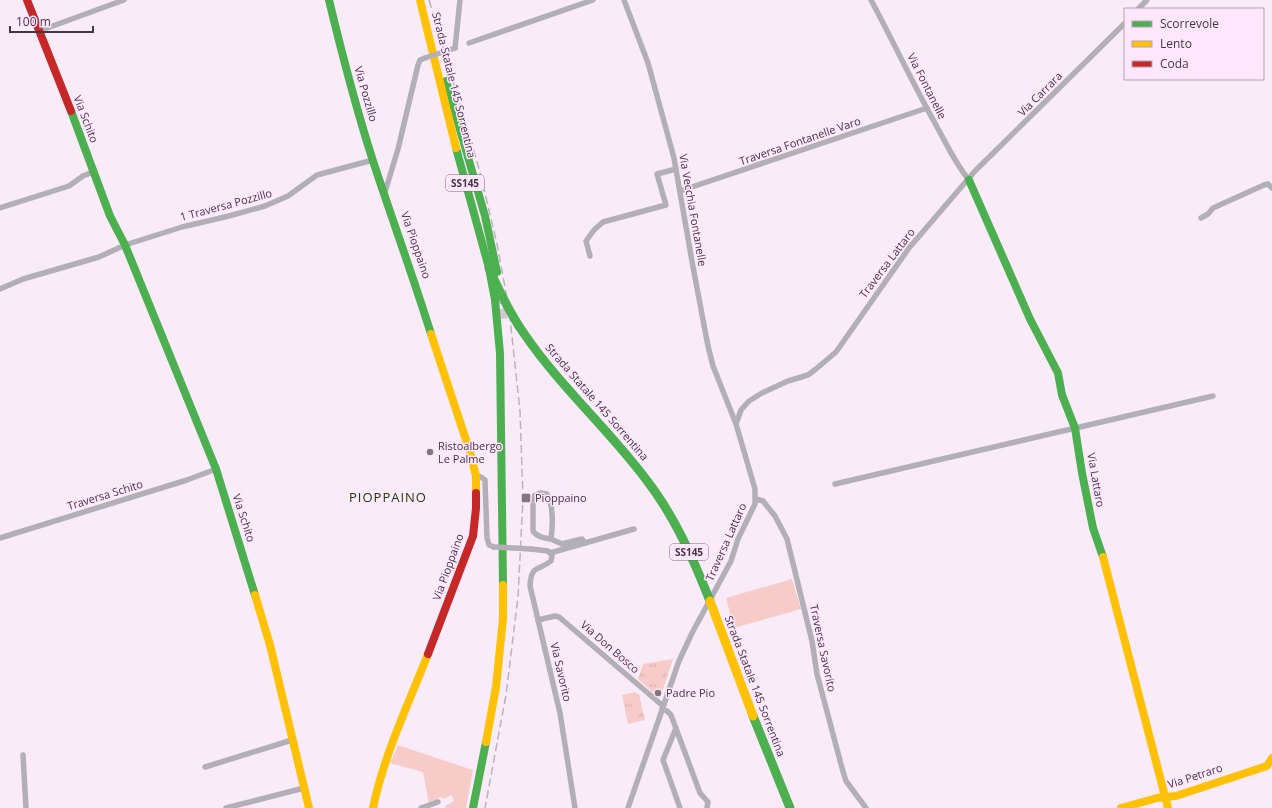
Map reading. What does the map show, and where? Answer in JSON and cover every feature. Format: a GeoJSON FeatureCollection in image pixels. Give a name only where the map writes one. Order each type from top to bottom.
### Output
{"type":"FeatureCollection","features":[{"type":"Feature","properties":{"kind":"main road","name":"Via Schito"},"geometry":{"type":"LineString","coordinates":[[27,0],[110,216],[125,245],[216,469],[244,556],[270,645],[309,808]]}},
{"type":"Feature","properties":{"kind":"main road","name":"Via Pozzillo"},"geometry":{"type":"LineString","coordinates":[[329,0],[345,64],[373,160],[385,192]]}},
{"type":"Feature","properties":{"kind":"main road","name":"Strada Statale 145 Sorrentina"},"geometry":{"type":"LineString","coordinates":[[420,0],[443,97],[476,224],[502,298],[523,334],[635,464],[650,484],[682,536],[709,598],[790,808]]}},
{"type":"Feature","properties":{"kind":"main road"},"geometry":{"type":"LineString","coordinates":[[429,36],[442,67],[489,231],[494,300],[500,353],[503,599],[501,648],[496,687],[473,808]]}},
{"type":"Feature","properties":{"kind":"main road","name":"Via Lattaro"},"geometry":{"type":"LineString","coordinates":[[968,180],[1030,319],[1058,373],[1062,395],[1075,428],[1093,528],[1105,562],[1168,808]]}},
{"type":"Feature","properties":{"kind":"main road","name":"Via Pioppaino"},"geometry":{"type":"LineString","coordinates":[[373,808],[378,784],[394,739],[473,536],[476,508],[476,476],[470,452],[442,370],[416,281],[385,192]]}},
{"type":"Feature","properties":{"kind":"main road"},"geometry":{"type":"LineString","coordinates":[[502,489],[508,427],[507,374],[503,322]]}},
{"type":"Feature","properties":{"kind":"main road","name":"Via Petraro"},"geometry":{"type":"LineString","coordinates":[[1120,808],[1157,798],[1176,796],[1267,766],[1272,758]]}},
{"type":"Feature","properties":{"kind":"street"},"geometry":{"type":"LineString","coordinates":[[39,31],[124,0]]}},
{"type":"Feature","properties":{"kind":"street"},"geometry":{"type":"LineString","coordinates":[[385,192],[398,149],[418,65],[420,60],[455,48],[460,0]]}},
{"type":"Feature","properties":{"kind":"street"},"geometry":{"type":"LineString","coordinates":[[469,43],[593,0]]}},
{"type":"Feature","properties":{"kind":"street","name":"Via Vecchia Fontanelle"},"geometry":{"type":"LineString","coordinates":[[624,0],[648,63],[668,136],[676,168],[708,346],[713,366],[736,424]]}},
{"type":"Feature","properties":{"kind":"street","name":"Via Fontanelle"},"geometry":{"type":"LineString","coordinates":[[871,0],[927,108],[960,169],[968,180]]}},
{"type":"Feature","properties":{"kind":"street"},"geometry":{"type":"LineString","coordinates":[[1139,8],[1147,0]]}},
{"type":"Feature","properties":{"kind":"street","name":"Via Carrara"},"geometry":{"type":"LineString","coordinates":[[968,180],[975,171],[1124,24]]}},
{"type":"Feature","properties":{"kind":"street","name":"Traversa Fontanelle Varo"},"geometry":{"type":"LineString","coordinates":[[680,191],[927,108]]}},
{"type":"Feature","properties":{"kind":"street","name":"1 Traversa Pozzillo"},"geometry":{"type":"LineString","coordinates":[[125,245],[182,227],[265,206],[288,196],[318,175],[373,160]]}},
{"type":"Feature","properties":{"kind":"street"},"geometry":{"type":"LineString","coordinates":[[590,256],[586,241],[600,224],[666,205],[657,174],[676,168]]}},
{"type":"Feature","properties":{"kind":"street"},"geometry":{"type":"LineString","coordinates":[[0,208],[69,186],[83,176],[93,172]]}},
{"type":"Feature","properties":{"kind":"street","name":"Traversa Lattaro"},"geometry":{"type":"LineString","coordinates":[[628,808],[679,661],[692,633],[731,561],[738,539],[755,504],[755,489],[736,424],[742,410],[749,401],[762,393],[808,375],[836,352],[909,248],[968,180]]}},
{"type":"Feature","properties":{"kind":"street"},"geometry":{"type":"LineString","coordinates":[[1201,218],[1208,214],[1213,208],[1264,185],[1268,184],[1272,188]]}},
{"type":"Feature","properties":{"kind":"street"},"geometry":{"type":"LineString","coordinates":[[0,289],[23,279],[99,257],[125,245]]}},
{"type":"Feature","properties":{"kind":"street"},"geometry":{"type":"LineString","coordinates":[[835,484],[1213,396]]}},
{"type":"Feature","properties":{"kind":"street","name":"Traversa Schito"},"geometry":{"type":"LineString","coordinates":[[0,538],[187,480],[216,469]]}},
{"type":"Feature","properties":{"kind":"street"},"geometry":{"type":"LineString","coordinates":[[476,476],[481,476],[485,480],[487,538],[489,544],[494,547],[545,550],[550,553],[634,529]]}},
{"type":"Feature","properties":{"kind":"street"},"geometry":{"type":"LineString","coordinates":[[551,539],[552,510],[550,499],[547,494],[540,493],[534,496],[533,502],[532,531],[535,535],[551,539],[562,544],[582,539],[585,543]]}},
{"type":"Feature","properties":{"kind":"street","name":"Traversa Savorito"},"geometry":{"type":"LineString","coordinates":[[756,499],[763,501],[776,516],[787,539],[812,641],[817,674],[842,768],[846,781],[866,808]]}},
{"type":"Feature","properties":{"kind":"street","name":"Via Savorito"},"geometry":{"type":"LineString","coordinates":[[550,553],[552,558],[551,562],[536,569],[531,577],[531,592],[560,713],[575,808]]}},
{"type":"Feature","properties":{"kind":"street","name":"Via Don Bosco"},"geometry":{"type":"LineString","coordinates":[[538,620],[555,616],[560,617],[668,711],[671,715],[700,793],[708,802],[707,808]]}},
{"type":"Feature","properties":{"kind":"street"},"geometry":{"type":"LineString","coordinates":[[676,728],[663,760],[680,808]]}},
{"type":"Feature","properties":{"kind":"street"},"geometry":{"type":"LineString","coordinates":[[205,767],[292,740]]}},
{"type":"Feature","properties":{"kind":"street"},"geometry":{"type":"LineString","coordinates":[[23,754],[26,808]]}},
{"type":"Feature","properties":{"kind":"street"},"geometry":{"type":"LineString","coordinates":[[226,808],[304,788]]}},
{"type":"Feature","properties":{"kind":"street"},"geometry":{"type":"LineString","coordinates":[[422,808],[438,802]]}},
{"type":"Feature","properties":{"kind":"green space"},"geometry":{"type":"Polygon","coordinates":[[[792,579],[801,609],[734,628],[726,598],[792,579]]]}},
{"type":"Feature","properties":{"kind":"green space"},"geometry":{"type":"Polygon","coordinates":[[[673,659],[659,698],[638,679],[643,664],[673,659]]]}},
{"type":"Feature","properties":{"kind":"green space"},"geometry":{"type":"Polygon","coordinates":[[[635,692],[639,695],[645,720],[628,724],[622,695],[635,692]]]}},
{"type":"Feature","properties":{"kind":"green space"},"geometry":{"type":"Polygon","coordinates":[[[398,745],[473,770],[466,808],[446,808],[445,806],[454,801],[452,795],[443,799],[442,797],[438,798],[439,800],[429,804],[423,772],[390,763],[398,745]]]}},
{"type":"Feature","properties":{"kind":"tunnel"},"geometry":{"type":"LineString","coordinates":[[500,294],[503,322]]}},
{"type":"Feature","properties":{"kind":"railway"},"geometry":{"type":"LineString","coordinates":[[429,0],[480,172],[497,244],[509,309],[520,411],[523,498],[518,597],[506,695],[485,808]]}},
{"type":"Feature","properties":{"kind":"traffic: fast"},"geometry":{"type":"LineString","coordinates":[[329,0],[367,141],[431,334]]}},
{"type":"Feature","properties":{"kind":"traffic: fast"},"geometry":{"type":"LineString","coordinates":[[446,81],[485,216],[497,272]]}},
{"type":"Feature","properties":{"kind":"traffic: fast"},"geometry":{"type":"LineString","coordinates":[[71,111],[110,216],[125,245],[216,469],[255,595]]}},
{"type":"Feature","properties":{"kind":"traffic: fast"},"geometry":{"type":"LineString","coordinates":[[456,148],[489,268],[495,300],[500,353],[503,585]]}},
{"type":"Feature","properties":{"kind":"traffic: fast"},"geometry":{"type":"LineString","coordinates":[[969,180],[1030,319],[1058,373],[1062,395],[1075,428],[1093,528],[1103,557]]}},
{"type":"Feature","properties":{"kind":"traffic: fast"},"geometry":{"type":"LineString","coordinates":[[489,268],[510,311],[539,354],[645,478],[665,507],[682,537],[710,601]]}},
{"type":"Feature","properties":{"kind":"traffic: fast"},"geometry":{"type":"LineString","coordinates":[[753,716],[790,808]]}},
{"type":"Feature","properties":{"kind":"traffic: fast"},"geometry":{"type":"LineString","coordinates":[[473,808],[486,742]]}},
{"type":"Feature","properties":{"kind":"traffic: slow"},"geometry":{"type":"LineString","coordinates":[[420,0],[456,148]]}},
{"type":"Feature","properties":{"kind":"traffic: slow"},"geometry":{"type":"LineString","coordinates":[[431,334],[470,452],[476,476],[476,493]]}},
{"type":"Feature","properties":{"kind":"traffic: slow"},"geometry":{"type":"LineString","coordinates":[[1103,557],[1168,808]]}},
{"type":"Feature","properties":{"kind":"traffic: slow"},"geometry":{"type":"LineString","coordinates":[[486,742],[496,687],[503,619],[503,585]]}},
{"type":"Feature","properties":{"kind":"traffic: slow"},"geometry":{"type":"LineString","coordinates":[[255,595],[270,645],[309,808]]}},
{"type":"Feature","properties":{"kind":"traffic: slow"},"geometry":{"type":"LineString","coordinates":[[710,601],[753,716]]}},
{"type":"Feature","properties":{"kind":"traffic: slow"},"geometry":{"type":"LineString","coordinates":[[373,808],[390,749],[428,654]]}},
{"type":"Feature","properties":{"kind":"traffic: slow"},"geometry":{"type":"LineString","coordinates":[[1121,808],[1157,798],[1176,796],[1267,766],[1272,758]]}},
{"type":"Feature","properties":{"kind":"traffic: jam"},"geometry":{"type":"LineString","coordinates":[[27,0],[71,111]]}},
{"type":"Feature","properties":{"kind":"traffic: jam"},"geometry":{"type":"LineString","coordinates":[[428,654],[473,536],[476,493]]}},
{"type":"Feature","properties":{"kind":"place","name":"Ristoalbergo Le Palme"},"geometry":{"type":"Point","coordinates":[430,452]}},
{"type":"Feature","properties":{"kind":"place","name":"Pioppaino"},"geometry":{"type":"Point","coordinates":[526,498]}},
{"type":"Feature","properties":{"kind":"place","name":"Padre Pio"},"geometry":{"type":"Point","coordinates":[658,693]}},
{"type":"Feature","properties":{"kind":"district","name":"PIOPPAINO"},"geometry":{"type":"Point","coordinates":[388,497]}}]}
